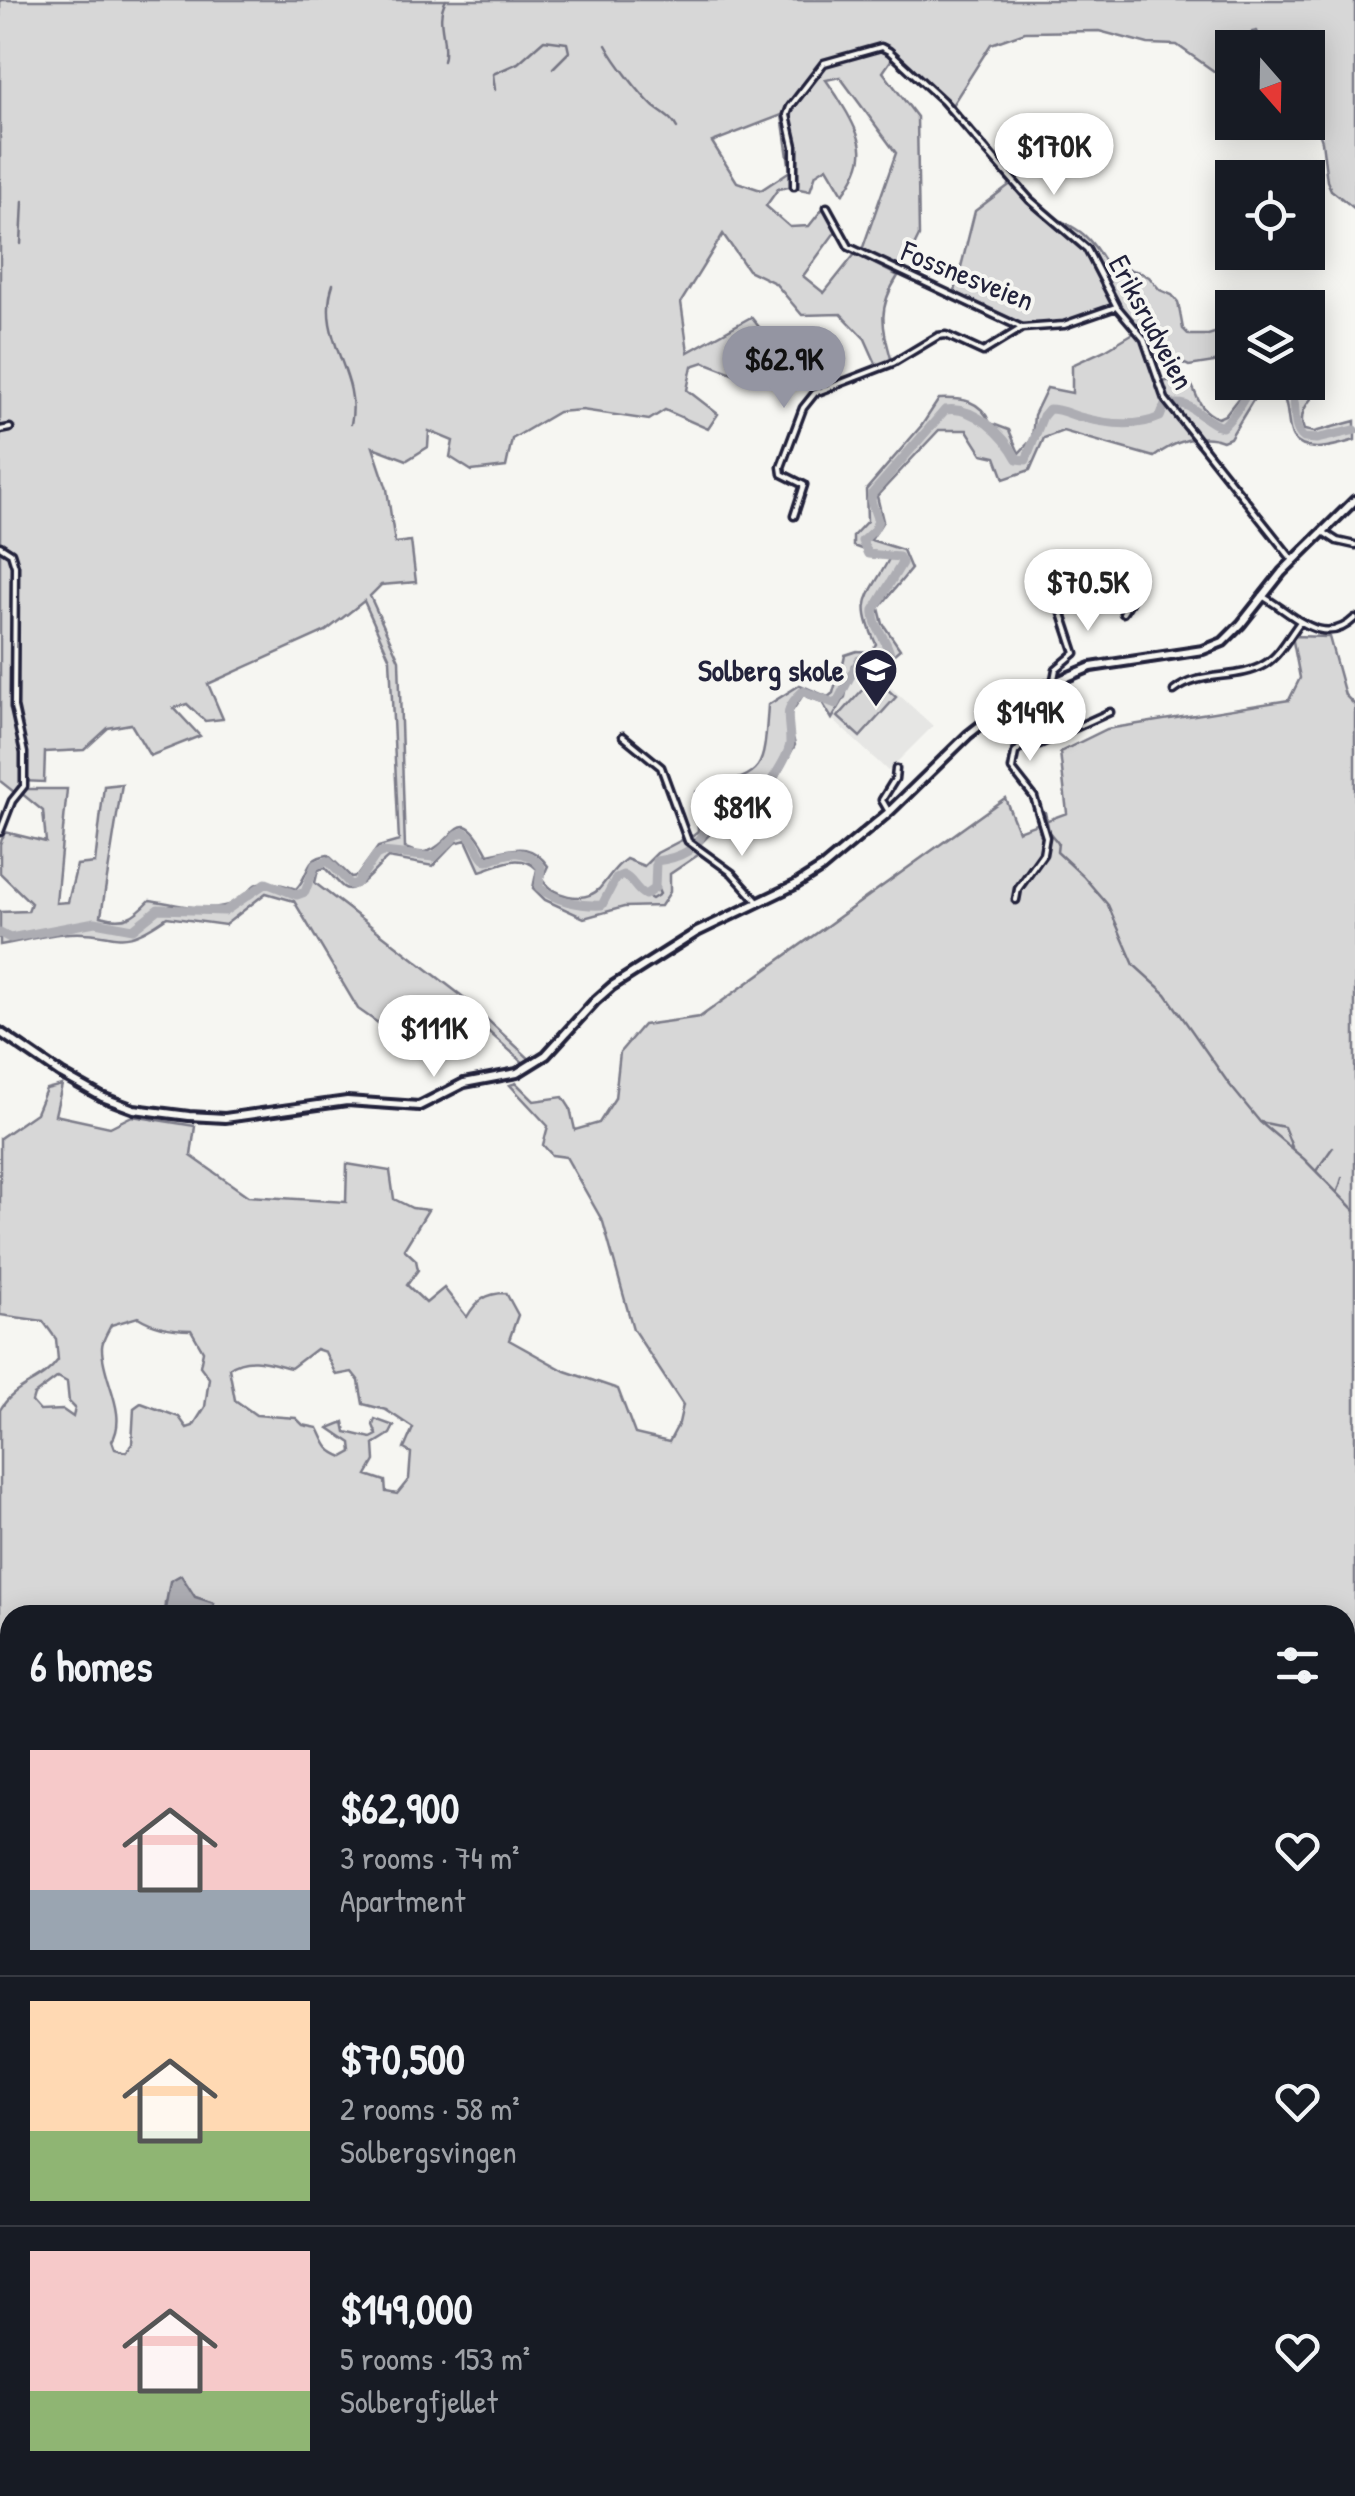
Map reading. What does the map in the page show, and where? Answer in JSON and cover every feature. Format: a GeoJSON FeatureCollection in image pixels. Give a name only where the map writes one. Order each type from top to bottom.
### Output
{"type":"FeatureCollection","features":[{"type":"Feature","properties":{"kind":"main road"},"geometry":{"type":"LineString","coordinates":[[0,1032],[92,1092],[145,1111],[213,1118],[347,1102],[419,1106],[464,1084],[532,1067],[603,993],[696,932],[813,874],[889,812],[968,735],[1014,699],[1052,680],[1101,664],[1214,646],[1233,634],[1293,560],[1355,500]]}},
{"type":"Feature","properties":{"kind":"street","name":"Eriksrudveien"},"geometry":{"type":"LineString","coordinates":[[794,186],[794,146],[787,115],[824,63],[880,48],[900,60],[943,101],[1030,200],[1092,256],[1117,307],[1144,339],[1170,405],[1293,560]]}},
{"type":"Feature","properties":{"kind":"street","name":"Fossnesveien"},"geometry":{"type":"LineString","coordinates":[[828,207],[849,247],[1022,328],[1064,325],[1117,307]]}},
{"type":"Feature","properties":{"kind":"street"},"geometry":{"type":"LineString","coordinates":[[794,516],[804,485],[782,474],[780,466],[803,408],[815,393],[892,363],[938,336],[946,335],[983,352],[1022,328]]}},
{"type":"Feature","properties":{"kind":"street"},"geometry":{"type":"LineString","coordinates":[[0,430],[10,428]]}},
{"type":"Feature","properties":{"kind":"street"},"geometry":{"type":"LineString","coordinates":[[1323,532],[1337,542],[1355,545]]}},
{"type":"Feature","properties":{"kind":"street"},"geometry":{"type":"LineString","coordinates":[[0,546],[11,553],[15,566],[14,707],[25,768],[24,786],[12,801],[0,832]]}},
{"type":"Feature","properties":{"kind":"street"},"geometry":{"type":"LineString","coordinates":[[1016,900],[1018,889],[1043,854],[1046,837],[1034,797],[1012,769],[1015,752],[1025,742],[1038,706],[1052,690],[1056,669],[1075,653],[1052,583],[1088,579],[1110,582],[1128,591],[1130,602],[1122,613]]}},
{"type":"Feature","properties":{"kind":"street"},"geometry":{"type":"LineString","coordinates":[[1262,596],[1300,622],[1326,632],[1344,627],[1355,618]]}},
{"type":"Feature","properties":{"kind":"street"},"geometry":{"type":"LineString","coordinates":[[1174,691],[1190,681],[1262,666],[1300,622]]}},
{"type":"Feature","properties":{"kind":"street"},"geometry":{"type":"LineString","coordinates":[[1025,742],[1036,746],[1110,712]]}},
{"type":"Feature","properties":{"kind":"street"},"geometry":{"type":"LineString","coordinates":[[623,736],[661,767],[681,829],[693,847],[732,872],[758,902]]}},
{"type":"Feature","properties":{"kind":"street"},"geometry":{"type":"LineString","coordinates":[[889,812],[882,800],[895,779],[896,769]]}},
{"type":"Feature","properties":{"kind":"shaded area"},"geometry":{"type":"Polygon","coordinates":[[[0,0],[1355,0],[1355,209],[1331,190],[1327,181],[1322,140],[1325,140],[1325,30],[1215,30],[1215,72],[1177,45],[1148,44],[1099,31],[1025,32],[991,44],[949,110],[921,78],[894,56],[883,72],[917,117],[919,236],[903,269],[862,250],[896,153],[840,77],[826,80],[859,140],[860,160],[853,178],[843,194],[827,167],[816,174],[810,191],[778,189],[766,206],[790,227],[809,226],[824,207],[836,231],[803,276],[824,293],[855,254],[898,276],[883,318],[892,362],[878,368],[865,339],[841,314],[802,315],[775,283],[748,270],[723,234],[681,302],[688,352],[751,317],[768,338],[775,364],[753,381],[704,362],[692,366],[687,390],[718,414],[708,429],[665,410],[649,420],[582,410],[558,412],[512,439],[506,467],[472,471],[450,457],[453,441],[429,431],[428,447],[407,460],[373,447],[387,489],[395,543],[411,541],[416,582],[381,585],[370,596],[399,660],[405,848],[429,851],[464,826],[471,829],[488,854],[514,849],[535,853],[548,866],[542,879],[546,885],[560,894],[577,897],[593,894],[626,859],[644,866],[657,853],[682,840],[701,853],[670,874],[670,892],[661,906],[624,907],[584,918],[545,900],[533,888],[537,869],[524,861],[509,861],[480,871],[466,840],[455,843],[433,866],[388,858],[354,888],[343,887],[325,868],[318,870],[315,883],[462,996],[533,1062],[527,1066],[453,1000],[449,1037],[435,1046],[397,1051],[395,1035],[358,1009],[294,901],[266,893],[225,925],[167,917],[127,937],[70,933],[0,945],[0,912],[28,911],[31,903],[0,873],[0,844],[5,832],[46,842],[43,811],[21,793],[25,789],[67,789],[56,903],[68,902],[77,865],[95,863],[104,786],[122,784],[101,916],[109,918],[128,917],[150,900],[196,908],[224,906],[258,883],[296,889],[311,863],[328,855],[351,877],[357,876],[378,847],[399,841],[390,659],[364,601],[326,631],[208,684],[223,719],[205,721],[187,704],[174,708],[200,736],[150,756],[131,724],[108,728],[84,750],[45,752],[44,782],[22,781],[14,792],[0,781],[0,0]],[[782,115],[712,142],[737,182],[761,190],[790,171],[782,115]]]}},
{"type":"Feature","properties":{"kind":"shaded area"},"geometry":{"type":"Polygon","coordinates":[[[1012,183],[1036,207],[1083,234],[1106,264],[1139,272],[1172,295],[1178,302],[1183,329],[1189,335],[1215,333],[1215,362],[1189,366],[1164,354],[1151,355],[1159,383],[1184,380],[1207,412],[1218,418],[1237,400],[1253,400],[1230,438],[1223,441],[1187,440],[1154,457],[1063,431],[1044,438],[1030,470],[1004,479],[996,457],[982,454],[967,430],[939,430],[877,496],[883,521],[871,540],[903,550],[911,569],[879,608],[883,624],[900,649],[874,671],[862,661],[852,665],[845,697],[832,719],[822,702],[803,695],[788,717],[795,745],[766,794],[747,805],[712,814],[713,831],[695,849],[685,841],[698,831],[696,792],[736,780],[756,768],[764,747],[768,705],[800,685],[828,697],[833,693],[845,655],[871,652],[876,644],[866,618],[867,600],[889,559],[853,546],[853,536],[867,521],[866,490],[922,425],[939,399],[976,405],[990,423],[1009,430],[1019,453],[1032,439],[1034,415],[1047,388],[1072,393],[1072,365],[1137,331],[1117,306],[1072,323],[1026,326],[954,295],[975,211],[1012,183]]]}},
{"type":"Feature","properties":{"kind":"shaded area"},"geometry":{"type":"Polygon","coordinates":[[[1284,400],[1310,400],[1302,419],[1304,430],[1314,432],[1355,421],[1355,440],[1322,448],[1306,447],[1293,438],[1284,400]]]}},
{"type":"Feature","properties":{"kind":"shaded area"},"geometry":{"type":"Polygon","coordinates":[[[1292,636],[1329,637],[1345,695],[1355,705],[1355,1605],[214,1605],[195,1597],[165,1605],[0,1605],[0,1410],[58,1360],[56,1339],[43,1321],[0,1315],[0,1138],[36,1113],[46,1089],[62,1085],[55,1115],[110,1127],[132,1116],[195,1126],[191,1156],[248,1196],[346,1202],[347,1164],[390,1171],[394,1199],[412,1208],[428,1210],[404,1249],[416,1260],[418,1270],[407,1285],[426,1303],[444,1288],[467,1317],[482,1299],[506,1293],[518,1315],[509,1340],[565,1371],[618,1389],[635,1434],[669,1442],[683,1405],[633,1329],[603,1222],[566,1157],[552,1155],[543,1145],[548,1126],[510,1085],[516,1083],[534,1101],[563,1097],[575,1130],[599,1123],[615,1098],[620,1052],[643,1025],[700,1017],[1005,798],[1018,831],[1067,813],[1060,752],[1107,729],[1289,700],[1300,678],[1292,636]],[[138,1317],[111,1325],[102,1347],[116,1407],[112,1441],[115,1449],[126,1452],[132,1444],[134,1408],[141,1403],[179,1417],[187,1428],[193,1426],[205,1407],[209,1378],[200,1366],[203,1351],[191,1330],[138,1317]],[[316,1349],[291,1368],[244,1361],[229,1368],[235,1400],[256,1415],[296,1418],[303,1425],[318,1428],[329,1448],[343,1457],[352,1452],[351,1443],[329,1428],[344,1422],[346,1432],[371,1438],[377,1435],[375,1419],[394,1426],[390,1434],[374,1444],[375,1461],[367,1475],[385,1481],[386,1492],[397,1494],[409,1479],[411,1453],[404,1449],[413,1428],[386,1410],[363,1404],[359,1381],[352,1372],[336,1375],[325,1352],[316,1349]],[[58,1377],[34,1395],[32,1402],[40,1411],[63,1410],[73,1417],[75,1408],[69,1402],[67,1382],[58,1377]]]}},
{"type":"Feature","properties":{"kind":"shaded area","name":"Solberg skole"},"geometry":{"type":"Polygon","coordinates":[[[862,661],[933,726],[888,771],[832,719],[845,697],[852,665],[862,661]]]}},
{"type":"Feature","properties":{"kind":"shaded area"},"geometry":{"type":"Polygon","coordinates":[[[874,677],[896,697],[860,737],[838,717],[874,677]]]}},
{"type":"Feature","properties":{"kind":"shaded area"},"geometry":{"type":"Polygon","coordinates":[[[181,1575],[195,1597],[214,1605],[166,1605],[170,1581],[181,1575]]]}},
{"type":"Feature","properties":{"kind":"waterway"},"geometry":{"type":"LineString","coordinates":[[443,61],[441,15],[446,0]]}},
{"type":"Feature","properties":{"kind":"waterway"},"geometry":{"type":"LineString","coordinates":[[495,90],[493,74],[518,63],[544,40],[567,43],[569,52],[553,68]]}},
{"type":"Feature","properties":{"kind":"waterway"},"geometry":{"type":"LineString","coordinates":[[606,45],[642,94],[677,128]]}},
{"type":"Feature","properties":{"kind":"waterway"},"geometry":{"type":"LineString","coordinates":[[21,244],[23,201]]}},
{"type":"Feature","properties":{"kind":"waterway"},"geometry":{"type":"LineString","coordinates":[[333,284],[330,322],[350,388],[351,424]]}},
{"type":"Feature","properties":{"kind":"waterway"},"geometry":{"type":"LineString","coordinates":[[0,933],[10,938],[95,922],[133,929],[158,909],[225,911],[266,883],[297,895],[305,892],[315,865],[328,861],[351,885],[357,883],[382,852],[434,857],[464,832],[487,861],[509,854],[529,856],[541,867],[539,887],[560,899],[602,905],[616,878],[623,875],[645,895],[655,888],[656,861],[681,855],[699,840],[711,801],[758,798],[762,793],[786,755],[790,742],[789,709],[803,691],[836,704],[859,660],[891,660],[874,610],[902,563],[899,557],[868,554],[862,541],[878,521],[872,494],[945,410],[977,417],[996,432],[1017,459],[1026,460],[1049,409],[1131,424],[1160,417],[1164,407],[1182,404],[1222,427],[1248,392],[1261,386],[1291,391],[1297,428],[1304,438],[1355,430]]}},
{"type":"Feature","properties":{"kind":"waterway"},"geometry":{"type":"LineString","coordinates":[[1045,812],[1049,832],[1058,843],[1057,852],[1108,905],[1134,965],[1166,994],[1260,1122],[1304,1159],[1355,1211]]}},
{"type":"Feature","properties":{"kind":"waterway"},"geometry":{"type":"LineString","coordinates":[[645,895],[652,899],[660,894],[655,883]]}},
{"type":"Feature","properties":{"kind":"waterway"},"geometry":{"type":"LineString","coordinates":[[1260,1122],[1284,1127],[1292,1147]]}},
{"type":"Feature","properties":{"kind":"waterway"},"geometry":{"type":"LineString","coordinates":[[1316,1171],[1333,1147]]}},
{"type":"Feature","properties":{"kind":"waterway"},"geometry":{"type":"LineString","coordinates":[[1338,1191],[1342,1178]]}},
{"type":"Feature","properties":{"kind":"place","name":"Solberg skole"},"geometry":{"type":"Point","coordinates":[876,708]}}]}
